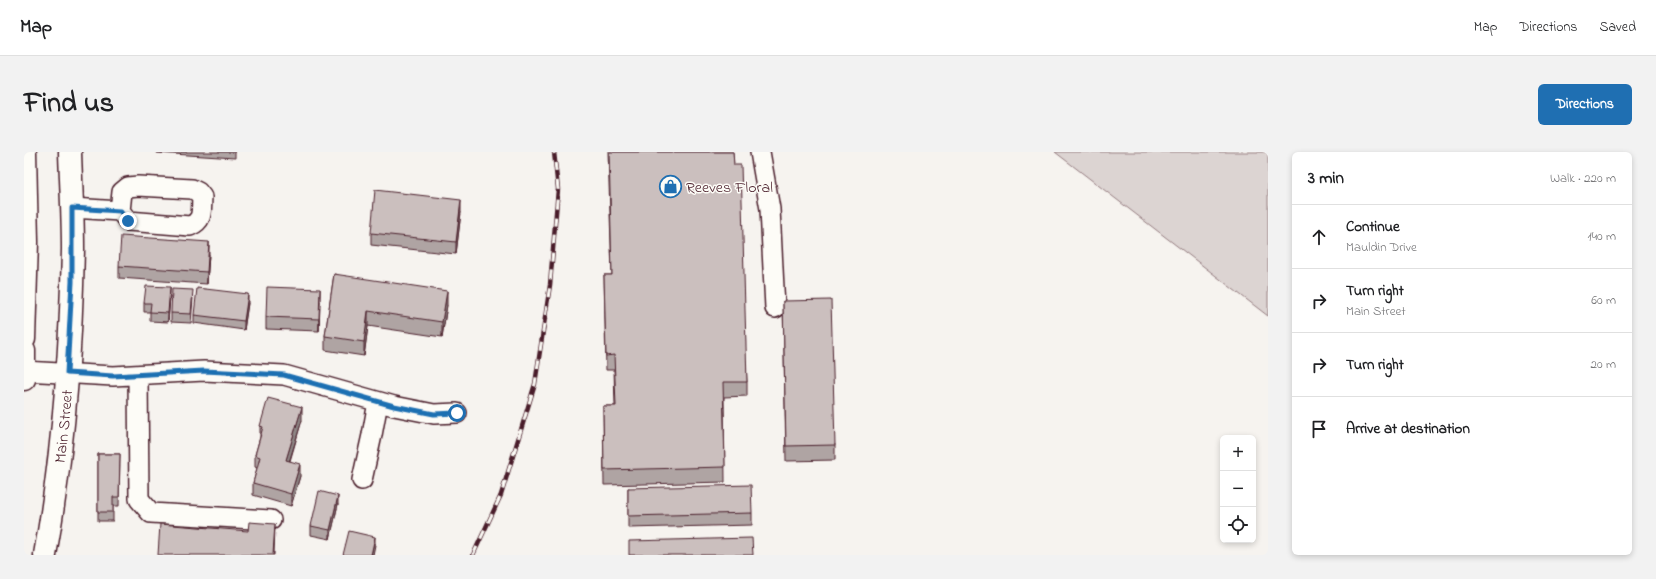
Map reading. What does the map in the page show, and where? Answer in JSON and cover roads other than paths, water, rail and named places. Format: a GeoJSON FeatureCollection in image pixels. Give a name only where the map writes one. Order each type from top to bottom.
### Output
{"type":"FeatureCollection","features":[{"type":"Feature","properties":{"kind":"main road","name":"Main Street"},"geometry":{"type":"LineString","coordinates":[[45,555],[53,506],[67,373],[72,282],[70,152]]}},
{"type":"Feature","properties":{"kind":"main road"},"geometry":{"type":"LineString","coordinates":[[24,339],[25,163]]}},
{"type":"Feature","properties":{"kind":"street"},"geometry":{"type":"LineString","coordinates":[[760,152],[770,209],[775,308]]}},
{"type":"Feature","properties":{"kind":"street"},"geometry":{"type":"LineString","coordinates":[[72,208],[120,211]]}},
{"type":"Feature","properties":{"kind":"street"},"geometry":{"type":"LineString","coordinates":[[24,368],[113,376],[204,371],[284,375],[378,402],[434,414],[457,413]]}},
{"type":"Feature","properties":{"kind":"street"},"geometry":{"type":"LineString","coordinates":[[138,374],[139,499],[151,512],[271,520]]}},
{"type":"Feature","properties":{"kind":"street"},"geometry":{"type":"LineString","coordinates":[[362,480],[378,402]]}},
{"type":"Feature","properties":{"kind":"railway"},"geometry":{"type":"LineString","coordinates":[[473,555],[501,495],[535,384],[550,285],[558,189],[554,152]]}},
{"type":"Feature","properties":{"kind":"place","name":"Reeves Floral"},"geometry":{"type":"Point","coordinates":[671,186]}}]}
